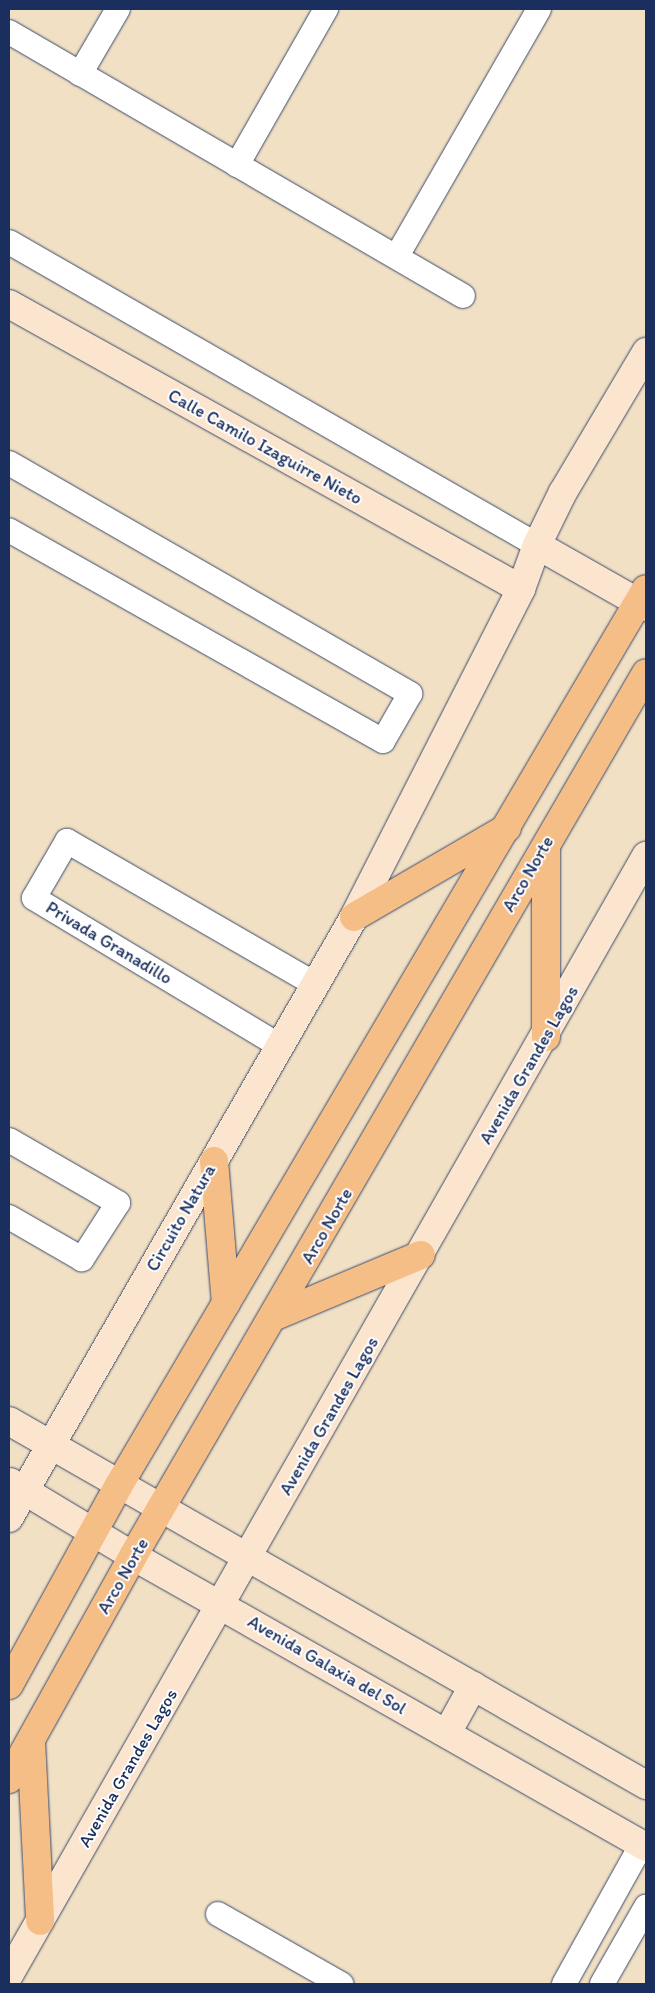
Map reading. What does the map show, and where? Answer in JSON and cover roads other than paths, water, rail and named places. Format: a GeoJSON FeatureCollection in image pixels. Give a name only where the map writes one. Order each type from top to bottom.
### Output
{"type":"FeatureCollection","features":[{"type":"Feature","properties":{"kind":"main road"},"geometry":{"type":"LineString","coordinates":[[9,1685],[119,1485],[644,599]]}},
{"type":"Feature","properties":{"kind":"main road","name":"Arco Norte"},"geometry":{"type":"LineString","coordinates":[[9,1779],[134,1556],[275,1316],[546,843],[646,673]]}},
{"type":"Feature","properties":{"kind":"main road"},"geometry":{"type":"LineString","coordinates":[[354,917],[508,827]]}},
{"type":"Feature","properties":{"kind":"main road"},"geometry":{"type":"LineString","coordinates":[[546,843],[546,1037]]}},
{"type":"Feature","properties":{"kind":"main road"},"geometry":{"type":"LineString","coordinates":[[214,1161],[226,1303]]}},
{"type":"Feature","properties":{"kind":"main road"},"geometry":{"type":"LineString","coordinates":[[275,1316],[421,1256]]}},
{"type":"Feature","properties":{"kind":"main road"},"geometry":{"type":"LineString","coordinates":[[31,1741],[40,1921]]}},
{"type":"Feature","properties":{"kind":"street"},"geometry":{"type":"LineString","coordinates":[[80,74],[118,9]]}},
{"type":"Feature","properties":{"kind":"street"},"geometry":{"type":"LineString","coordinates":[[237,165],[326,9]]}},
{"type":"Feature","properties":{"kind":"street"},"geometry":{"type":"LineString","coordinates":[[397,256],[539,9]]}},
{"type":"Feature","properties":{"kind":"street"},"geometry":{"type":"LineString","coordinates":[[9,32],[463,296]]}},
{"type":"Feature","properties":{"kind":"street"},"geometry":{"type":"LineString","coordinates":[[9,242],[537,545],[644,599]]}},
{"type":"Feature","properties":{"kind":"street","name":"Calle Camilo Izaguirre Nieto"},"geometry":{"type":"LineString","coordinates":[[9,304],[521,589]]}},
{"type":"Feature","properties":{"kind":"street","name":"Circuito Natura"},"geometry":{"type":"LineString","coordinates":[[9,1518],[17,1486],[50,1445],[354,917],[521,589],[537,545],[564,492],[646,352]]}},
{"type":"Feature","properties":{"kind":"street"},"geometry":{"type":"LineString","coordinates":[[9,464],[410,694],[383,741],[9,530]]}},
{"type":"Feature","properties":{"kind":"street","name":"Privada Granadillo"},"geometry":{"type":"LineString","coordinates":[[280,1046],[34,898],[67,842],[315,984]]}},
{"type":"Feature","properties":{"kind":"street","name":"Avenida Grandes Lagos"},"geometry":{"type":"LineString","coordinates":[[9,1975],[546,1037],[646,856]]}},
{"type":"Feature","properties":{"kind":"street"},"geometry":{"type":"LineString","coordinates":[[9,1140],[118,1203],[82,1259],[9,1217]]}},
{"type":"Feature","properties":{"kind":"street"},"geometry":{"type":"LineString","coordinates":[[9,1421],[646,1785]]}},
{"type":"Feature","properties":{"kind":"street","name":"Avenida Galaxia del Sol"},"geometry":{"type":"LineString","coordinates":[[17,1486],[134,1556],[644,1846]]}},
{"type":"Feature","properties":{"kind":"street"},"geometry":{"type":"LineString","coordinates":[[447,1733],[473,1686]]}},
{"type":"Feature","properties":{"kind":"street"},"geometry":{"type":"LineString","coordinates":[[564,1984],[644,1846]]}},
{"type":"Feature","properties":{"kind":"street"},"geometry":{"type":"LineString","coordinates":[[602,1984],[646,1907]]}},
{"type":"Feature","properties":{"kind":"street"},"geometry":{"type":"LineString","coordinates":[[218,1914],[317,1978],[341,1984]]}}]}
